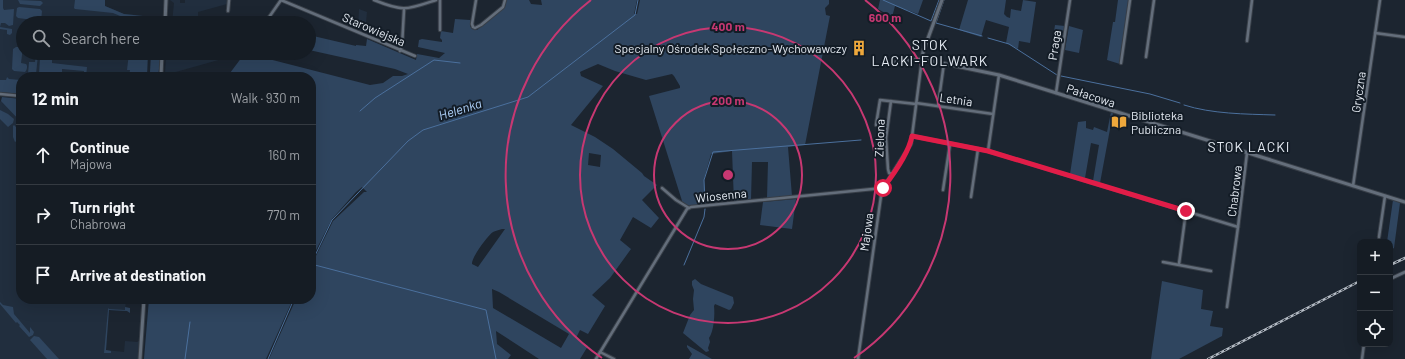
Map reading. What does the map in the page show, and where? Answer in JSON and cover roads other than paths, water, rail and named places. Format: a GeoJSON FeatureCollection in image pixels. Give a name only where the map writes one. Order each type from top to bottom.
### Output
{"type":"FeatureCollection","features":[{"type":"Feature","properties":{"kind":"street"},"geometry":{"type":"LineString","coordinates":[[165,16],[166,0]]}},
{"type":"Feature","properties":{"kind":"street"},"geometry":{"type":"LineString","coordinates":[[228,11],[229,0]]}},
{"type":"Feature","properties":{"kind":"street"},"geometry":{"type":"LineString","coordinates":[[270,16],[281,0]]}},
{"type":"Feature","properties":{"kind":"street","name":"Starowiejska"},"geometry":{"type":"LineString","coordinates":[[281,0],[415,56]]}},
{"type":"Feature","properties":{"kind":"street"},"geometry":{"type":"LineString","coordinates":[[374,0],[392,7],[404,9],[436,0]]}},
{"type":"Feature","properties":{"kind":"street"},"geometry":{"type":"LineString","coordinates":[[440,0],[440,30]]}},
{"type":"Feature","properties":{"kind":"street"},"geometry":{"type":"LineString","coordinates":[[476,0],[472,24],[475,28],[503,7],[505,0]]}},
{"type":"Feature","properties":{"kind":"street","name":"Majowa"},"geometry":{"type":"LineString","coordinates":[[858,359],[881,196],[883,188],[911,144],[923,52],[942,0]]}},
{"type":"Feature","properties":{"kind":"street","name":"Praga"},"geometry":{"type":"LineString","coordinates":[[1056,93],[1070,0]]}},
{"type":"Feature","properties":{"kind":"street"},"geometry":{"type":"LineString","coordinates":[[1121,63],[1130,0]]}},
{"type":"Feature","properties":{"kind":"street"},"geometry":{"type":"LineString","coordinates":[[1146,57],[1154,0]]}},
{"type":"Feature","properties":{"kind":"street"},"geometry":{"type":"LineString","coordinates":[[1247,41],[1252,0]]}},
{"type":"Feature","properties":{"kind":"street","name":"Gryczna"},"geometry":{"type":"LineString","coordinates":[[1353,186],[1380,0]]}},
{"type":"Feature","properties":{"kind":"street"},"geometry":{"type":"LineString","coordinates":[[400,51],[402,46],[404,9]]}},
{"type":"Feature","properties":{"kind":"street"},"geometry":{"type":"LineString","coordinates":[[1375,33],[1405,37]]}},
{"type":"Feature","properties":{"kind":"street","name":"Pałacowa"},"geometry":{"type":"LineString","coordinates":[[883,63],[922,59],[999,75],[1247,154],[1405,202]]}},
{"type":"Feature","properties":{"kind":"street"},"geometry":{"type":"LineString","coordinates":[[161,72],[162,60]]}},
{"type":"Feature","properties":{"kind":"street"},"geometry":{"type":"LineString","coordinates":[[938,106],[944,63]]}},
{"type":"Feature","properties":{"kind":"street"},"geometry":{"type":"LineString","coordinates":[[988,151],[999,75]]}},
{"type":"Feature","properties":{"kind":"street"},"geometry":{"type":"LineString","coordinates":[[0,94],[16,96]]}},
{"type":"Feature","properties":{"kind":"street","name":"Letnia"},"geometry":{"type":"LineString","coordinates":[[876,125],[880,100],[916,103],[993,114]]}},
{"type":"Feature","properties":{"kind":"street","name":"Zielona"},"geometry":{"type":"LineString","coordinates":[[891,101],[886,138],[888,169],[889,173],[892,174]]}},
{"type":"Feature","properties":{"kind":"street","name":"Chabrowa"},"geometry":{"type":"LineString","coordinates":[[912,136],[988,151],[1238,227],[1247,154]]}},
{"type":"Feature","properties":{"kind":"street"},"geometry":{"type":"LineString","coordinates":[[943,190],[950,144]]}},
{"type":"Feature","properties":{"kind":"street"},"geometry":{"type":"LineString","coordinates":[[971,197],[978,149]]}},
{"type":"Feature","properties":{"kind":"street"},"geometry":{"type":"LineString","coordinates":[[662,188],[676,200],[689,208]]}},
{"type":"Feature","properties":{"kind":"street","name":"Wiosenna"},"geometry":{"type":"LineString","coordinates":[[596,359],[684,213],[689,208],[883,188]]}},
{"type":"Feature","properties":{"kind":"street"},"geometry":{"type":"LineString","coordinates":[[1379,236],[1385,196]]}},
{"type":"Feature","properties":{"kind":"street"},"geometry":{"type":"LineString","coordinates":[[1179,264],[1186,211]]}},
{"type":"Feature","properties":{"kind":"street"},"geometry":{"type":"LineString","coordinates":[[1227,307],[1238,227]]}},
{"type":"Feature","properties":{"kind":"street"},"geometry":{"type":"LineString","coordinates":[[1163,262],[1211,271]]}},
{"type":"Feature","properties":{"kind":"street"},"geometry":{"type":"LineString","coordinates":[[1393,278],[1405,272]]}},
{"type":"Feature","properties":{"kind":"street"},"geometry":{"type":"LineString","coordinates":[[140,359],[144,304]]}},
{"type":"Feature","properties":{"kind":"street"},"geometry":{"type":"LineString","coordinates":[[1362,359],[1364,347]]}},
{"type":"Feature","properties":{"kind":"street"},"geometry":{"type":"LineString","coordinates":[[600,352],[614,359]]}},
{"type":"Feature","properties":{"kind":"waterway","name":"Helenka"},"geometry":{"type":"LineString","coordinates":[[316,254],[332,220],[408,141],[423,130],[528,97],[635,15],[638,0]]}},
{"type":"Feature","properties":{"kind":"waterway"},"geometry":{"type":"LineString","coordinates":[[883,0],[931,21],[939,0]]}},
{"type":"Feature","properties":{"kind":"waterway"},"geometry":{"type":"LineString","coordinates":[[944,0],[936,23],[982,36]]}},
{"type":"Feature","properties":{"kind":"waterway"},"geometry":{"type":"LineString","coordinates":[[988,38],[1009,44],[1057,75]]}},
{"type":"Feature","properties":{"kind":"waterway"},"geometry":{"type":"LineString","coordinates":[[360,111],[375,98],[434,60],[460,63]]}},
{"type":"Feature","properties":{"kind":"waterway"},"geometry":{"type":"LineString","coordinates":[[1061,76],[1150,94],[1180,103]]}},
{"type":"Feature","properties":{"kind":"waterway"},"geometry":{"type":"LineString","coordinates":[[1184,105],[1217,112],[1275,115]]}},
{"type":"Feature","properties":{"kind":"waterway"},"geometry":{"type":"LineString","coordinates":[[705,203],[704,180],[713,152],[861,140]]}},
{"type":"Feature","properties":{"kind":"waterway"},"geometry":{"type":"LineString","coordinates":[[684,265],[704,217],[705,209]]}},
{"type":"Feature","properties":{"kind":"waterway"},"geometry":{"type":"LineString","coordinates":[[316,265],[486,310],[496,359]]}},
{"type":"Feature","properties":{"kind":"waterway","name":"Helenka"},"geometry":{"type":"LineString","coordinates":[[268,359],[292,304]]}},
{"type":"Feature","properties":{"kind":"waterway"},"geometry":{"type":"LineString","coordinates":[[185,359],[190,322]]}},
{"type":"Feature","properties":{"kind":"railway"},"geometry":{"type":"LineString","coordinates":[[1393,264],[1405,258]]}},
{"type":"Feature","properties":{"kind":"railway"},"geometry":{"type":"LineString","coordinates":[[1208,359],[1357,283]]}},
{"type":"Feature","properties":{"kind":"place","name":"Specjalny Ośrodek Społeczno-Wychowawczy"},"geometry":{"type":"Point","coordinates":[859,48]}},
{"type":"Feature","properties":{"kind":"place","name":"Biblioteka Publiczna"},"geometry":{"type":"Point","coordinates":[1119,122]}},
{"type":"Feature","properties":{"kind":"district","name":"STOK LACKI-FOLWARK"},"geometry":{"type":"Point","coordinates":[930,52]}},
{"type":"Feature","properties":{"kind":"district","name":"STOK LACKI"},"geometry":{"type":"Point","coordinates":[1249,146]}}]}
